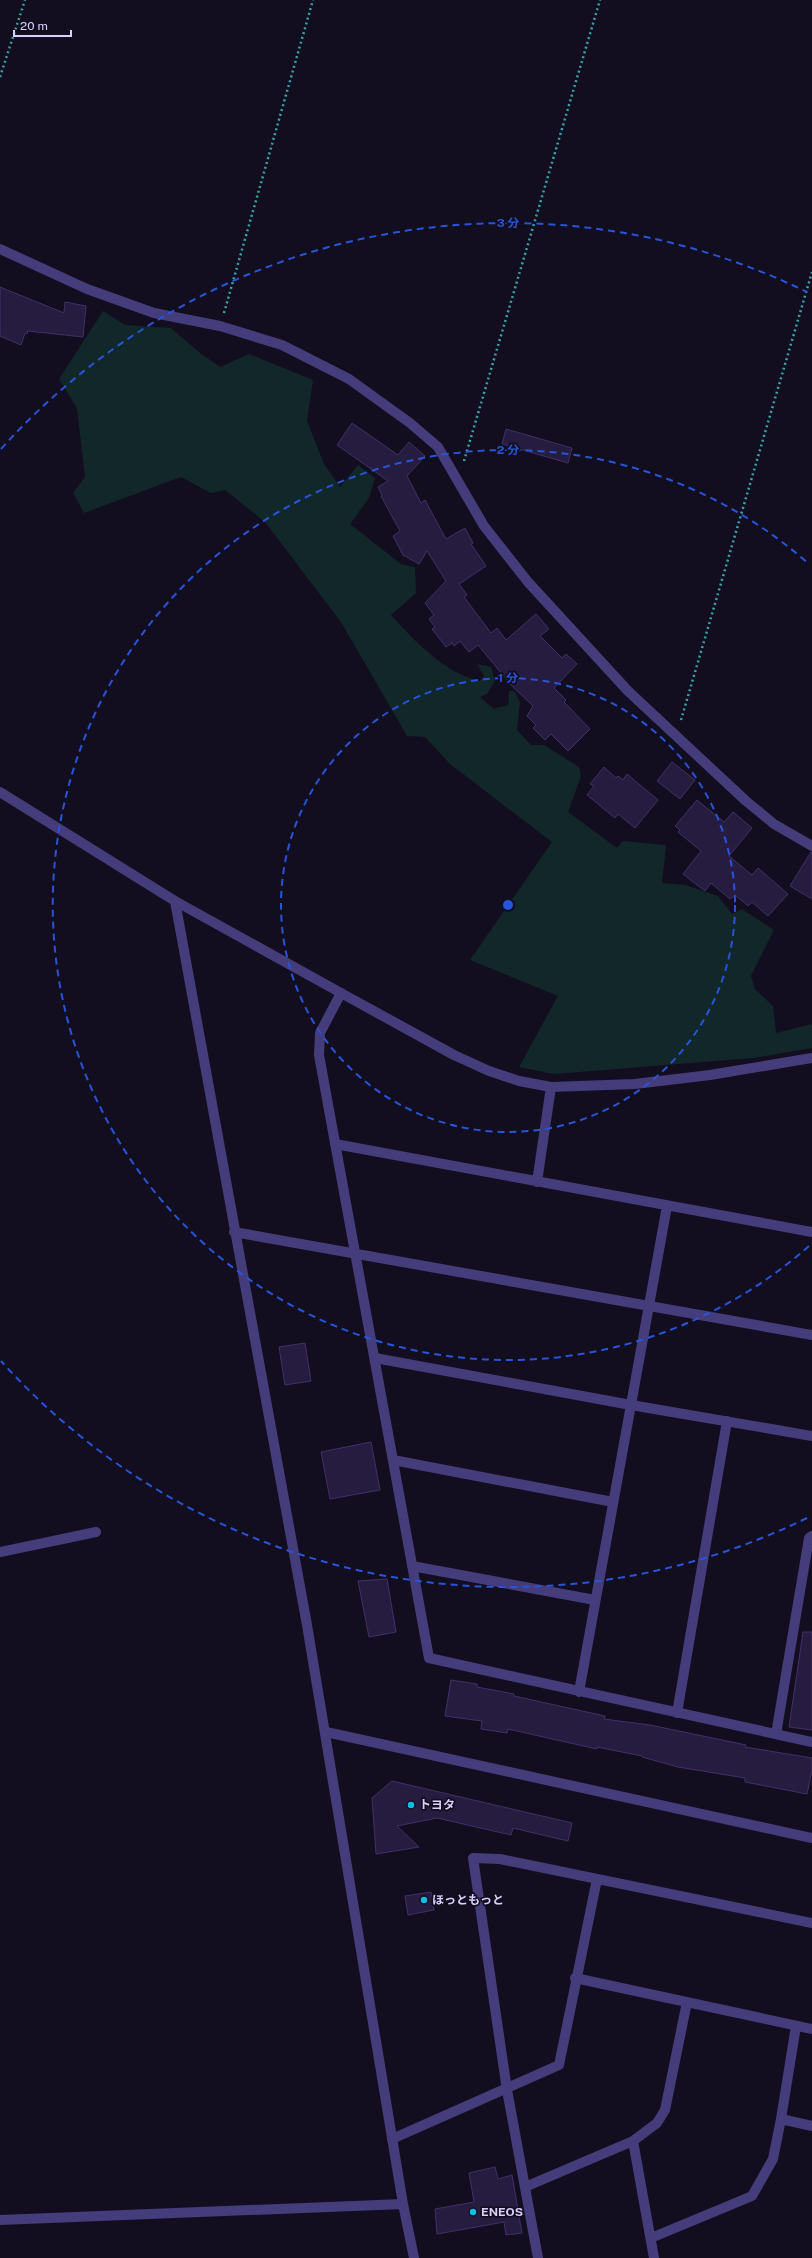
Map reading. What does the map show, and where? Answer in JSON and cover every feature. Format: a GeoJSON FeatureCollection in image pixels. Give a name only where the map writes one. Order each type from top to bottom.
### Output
{"type":"FeatureCollection","features":[{"type":"Feature","properties":{"kind":"street"},"geometry":{"type":"LineString","coordinates":[[0,249],[87,288],[154,313],[220,326],[282,345],[349,379],[410,423],[438,447],[484,526],[528,582],[628,691],[676,737],[774,824],[812,846]]}},
{"type":"Feature","properties":{"kind":"street"},"geometry":{"type":"LineString","coordinates":[[0,792],[174,901],[340,994],[489,1071],[519,1081],[551,1087],[635,1084],[710,1075],[812,1058]]}},
{"type":"Feature","properties":{"kind":"street"},"geometry":{"type":"LineString","coordinates":[[174,901],[326,1732],[392,2140],[414,2258]]}},
{"type":"Feature","properties":{"kind":"street"},"geometry":{"type":"LineString","coordinates":[[340,994],[320,1033],[319,1055],[354,1254],[394,1460],[429,1658],[812,1742]]}},
{"type":"Feature","properties":{"kind":"street"},"geometry":{"type":"LineString","coordinates":[[537,1182],[551,1087]]}},
{"type":"Feature","properties":{"kind":"street"},"geometry":{"type":"LineString","coordinates":[[335,1144],[812,1232]]}},
{"type":"Feature","properties":{"kind":"street"},"geometry":{"type":"LineString","coordinates":[[579,1692],[667,1206]]}},
{"type":"Feature","properties":{"kind":"street"},"geometry":{"type":"LineString","coordinates":[[234,1232],[812,1335]]}},
{"type":"Feature","properties":{"kind":"street"},"geometry":{"type":"LineString","coordinates":[[375,1358],[631,1405],[812,1436]]}},
{"type":"Feature","properties":{"kind":"street"},"geometry":{"type":"LineString","coordinates":[[677,1713],[727,1421]]}},
{"type":"Feature","properties":{"kind":"street"},"geometry":{"type":"LineString","coordinates":[[394,1460],[613,1502]]}},
{"type":"Feature","properties":{"kind":"street"},"geometry":{"type":"LineString","coordinates":[[0,1552],[96,1532]]}},
{"type":"Feature","properties":{"kind":"street"},"geometry":{"type":"LineString","coordinates":[[776,1734],[809,1538],[812,1536]]}},
{"type":"Feature","properties":{"kind":"street"},"geometry":{"type":"LineString","coordinates":[[412,1566],[595,1600]]}},
{"type":"Feature","properties":{"kind":"street"},"geometry":{"type":"LineString","coordinates":[[326,1732],[812,1838]]}},
{"type":"Feature","properties":{"kind":"street"},"geometry":{"type":"LineString","coordinates":[[538,2258],[507,2090],[473,1858],[500,1859],[812,1923]]}},
{"type":"Feature","properties":{"kind":"street"},"geometry":{"type":"LineString","coordinates":[[392,2140],[507,2090],[559,2065],[575,1978],[597,1879]]}},
{"type":"Feature","properties":{"kind":"street"},"geometry":{"type":"LineString","coordinates":[[575,1978],[812,2029]]}},
{"type":"Feature","properties":{"kind":"street"},"geometry":{"type":"LineString","coordinates":[[525,2187],[633,2141],[658,2123],[665,2110],[687,2002]]}},
{"type":"Feature","properties":{"kind":"street"},"geometry":{"type":"LineString","coordinates":[[651,2238],[752,2196],[773,2159],[796,2026]]}},
{"type":"Feature","properties":{"kind":"street"},"geometry":{"type":"LineString","coordinates":[[781,2119],[812,2126]]}},
{"type":"Feature","properties":{"kind":"street"},"geometry":{"type":"LineString","coordinates":[[633,2141],[654,2258]]}},
{"type":"Feature","properties":{"kind":"street"},"geometry":{"type":"LineString","coordinates":[[0,2220],[403,2204]]}},
{"type":"Feature","properties":{"kind":"path"},"geometry":{"type":"LineString","coordinates":[[0,77],[25,0]]}},
{"type":"Feature","properties":{"kind":"path"},"geometry":{"type":"LineString","coordinates":[[220,326],[313,0]]}},
{"type":"Feature","properties":{"kind":"path"},"geometry":{"type":"LineString","coordinates":[[458,481],[600,0]]}},
{"type":"Feature","properties":{"kind":"path"},"geometry":{"type":"LineString","coordinates":[[676,737],[812,272]]}},
{"type":"Feature","properties":{"kind":"green space"},"geometry":{"type":"Polygon","coordinates":[[[103,311],[125,325],[171,328],[200,353],[220,367],[249,354],[313,380],[307,421],[324,464],[340,487],[358,465],[375,478],[369,498],[350,524],[401,564],[415,567],[416,593],[391,615],[431,655],[454,671],[480,681],[484,676],[477,664],[491,667],[495,681],[487,694],[480,697],[494,709],[508,705],[509,691],[514,691],[520,702],[517,730],[531,745],[544,745],[579,767],[581,776],[568,812],[617,848],[623,841],[666,845],[662,883],[685,885],[718,896],[732,914],[742,909],[774,930],[751,976],[755,989],[773,1006],[776,1033],[812,1024],[812,1048],[753,1058],[554,1074],[519,1067],[558,996],[470,960],[552,842],[450,764],[425,737],[407,736],[341,622],[265,522],[225,490],[211,493],[181,477],[84,513],[73,493],[85,477],[77,408],[59,379],[103,311]]]}},
{"type":"Feature","properties":{"kind":"building"},"geometry":{"type":"Polygon","coordinates":[[[0,287],[64,313],[65,302],[86,306],[83,337],[28,331],[27,334],[25,333],[21,345],[0,336],[0,287]]]}},
{"type":"Feature","properties":{"kind":"building"},"geometry":{"type":"Polygon","coordinates":[[[352,423],[398,455],[409,442],[425,456],[407,476],[421,503],[425,500],[446,539],[465,528],[473,543],[471,544],[486,566],[459,584],[467,595],[464,597],[491,633],[497,628],[506,640],[536,614],[549,629],[540,636],[562,658],[566,654],[577,664],[554,688],[566,700],[564,702],[590,729],[568,751],[551,734],[545,740],[533,728],[536,725],[527,716],[533,706],[511,685],[478,645],[469,652],[460,641],[454,646],[452,643],[446,647],[432,629],[435,627],[429,619],[434,615],[425,603],[446,581],[427,551],[419,564],[403,555],[393,536],[400,531],[381,496],[382,495],[378,487],[388,481],[337,445],[352,423]]]}},
{"type":"Feature","properties":{"kind":"building"},"geometry":{"type":"Polygon","coordinates":[[[506,429],[572,448],[568,463],[502,444],[506,429]]]}},
{"type":"Feature","properties":{"kind":"building"},"geometry":{"type":"Polygon","coordinates":[[[672,762],[695,780],[680,799],[657,781],[672,762]]]}},
{"type":"Feature","properties":{"kind":"building"},"geometry":{"type":"Polygon","coordinates":[[[604,767],[616,778],[618,776],[623,780],[627,774],[658,800],[635,828],[618,814],[615,818],[587,795],[594,786],[590,784],[604,767]]]}},
{"type":"Feature","properties":{"kind":"building"},"geometry":{"type":"Polygon","coordinates":[[[697,800],[724,822],[733,812],[752,828],[729,856],[752,875],[758,868],[788,894],[768,916],[752,902],[748,906],[735,895],[730,899],[711,883],[705,891],[683,874],[701,851],[678,832],[680,830],[675,826],[697,800]]]}},
{"type":"Feature","properties":{"kind":"building"},"geometry":{"type":"Polygon","coordinates":[[[812,852],[812,899],[790,886],[812,852]]]}},
{"type":"Feature","properties":{"kind":"building"},"geometry":{"type":"Polygon","coordinates":[[[305,1343],[311,1381],[285,1385],[279,1347],[305,1343]]]}},
{"type":"Feature","properties":{"kind":"building"},"geometry":{"type":"Polygon","coordinates":[[[371,1442],[380,1490],[330,1499],[321,1452],[371,1442]]]}},
{"type":"Feature","properties":{"kind":"building"},"geometry":{"type":"Polygon","coordinates":[[[387,1579],[396,1632],[369,1637],[358,1581],[387,1579]]]}},
{"type":"Feature","properties":{"kind":"building"},"geometry":{"type":"Polygon","coordinates":[[[803,1632],[812,1632],[812,1730],[789,1727],[803,1632]]]}},
{"type":"Feature","properties":{"kind":"building"},"geometry":{"type":"Polygon","coordinates":[[[451,1680],[477,1684],[477,1687],[514,1694],[514,1696],[605,1716],[604,1719],[650,1725],[746,1745],[745,1747],[812,1758],[812,1770],[807,1794],[745,1782],[745,1778],[678,1767],[642,1756],[597,1747],[597,1749],[508,1729],[507,1733],[481,1729],[482,1721],[445,1716],[451,1680]]]}},
{"type":"Feature","properties":{"kind":"building"},"geometry":{"type":"Polygon","coordinates":[[[392,1781],[572,1823],[568,1841],[513,1828],[511,1835],[437,1818],[397,1826],[419,1847],[376,1854],[372,1798],[392,1781]]]}},
{"type":"Feature","properties":{"kind":"building"},"geometry":{"type":"Polygon","coordinates":[[[431,1892],[434,1910],[408,1915],[405,1896],[431,1892]]]}},
{"type":"Feature","properties":{"kind":"building"},"geometry":{"type":"Polygon","coordinates":[[[495,2167],[498,2179],[512,2175],[522,2233],[506,2235],[504,2222],[437,2234],[435,2209],[474,2202],[469,2173],[495,2167]]]}},
{"type":"Feature","properties":{"kind":"place","name":"トヨタ"},"geometry":{"type":"Point","coordinates":[411,1805]}},
{"type":"Feature","properties":{"kind":"place","name":"ほっともっと"},"geometry":{"type":"Point","coordinates":[424,1900]}},
{"type":"Feature","properties":{"kind":"place","name":"ENEOS"},"geometry":{"type":"Point","coordinates":[473,2212]}}]}
